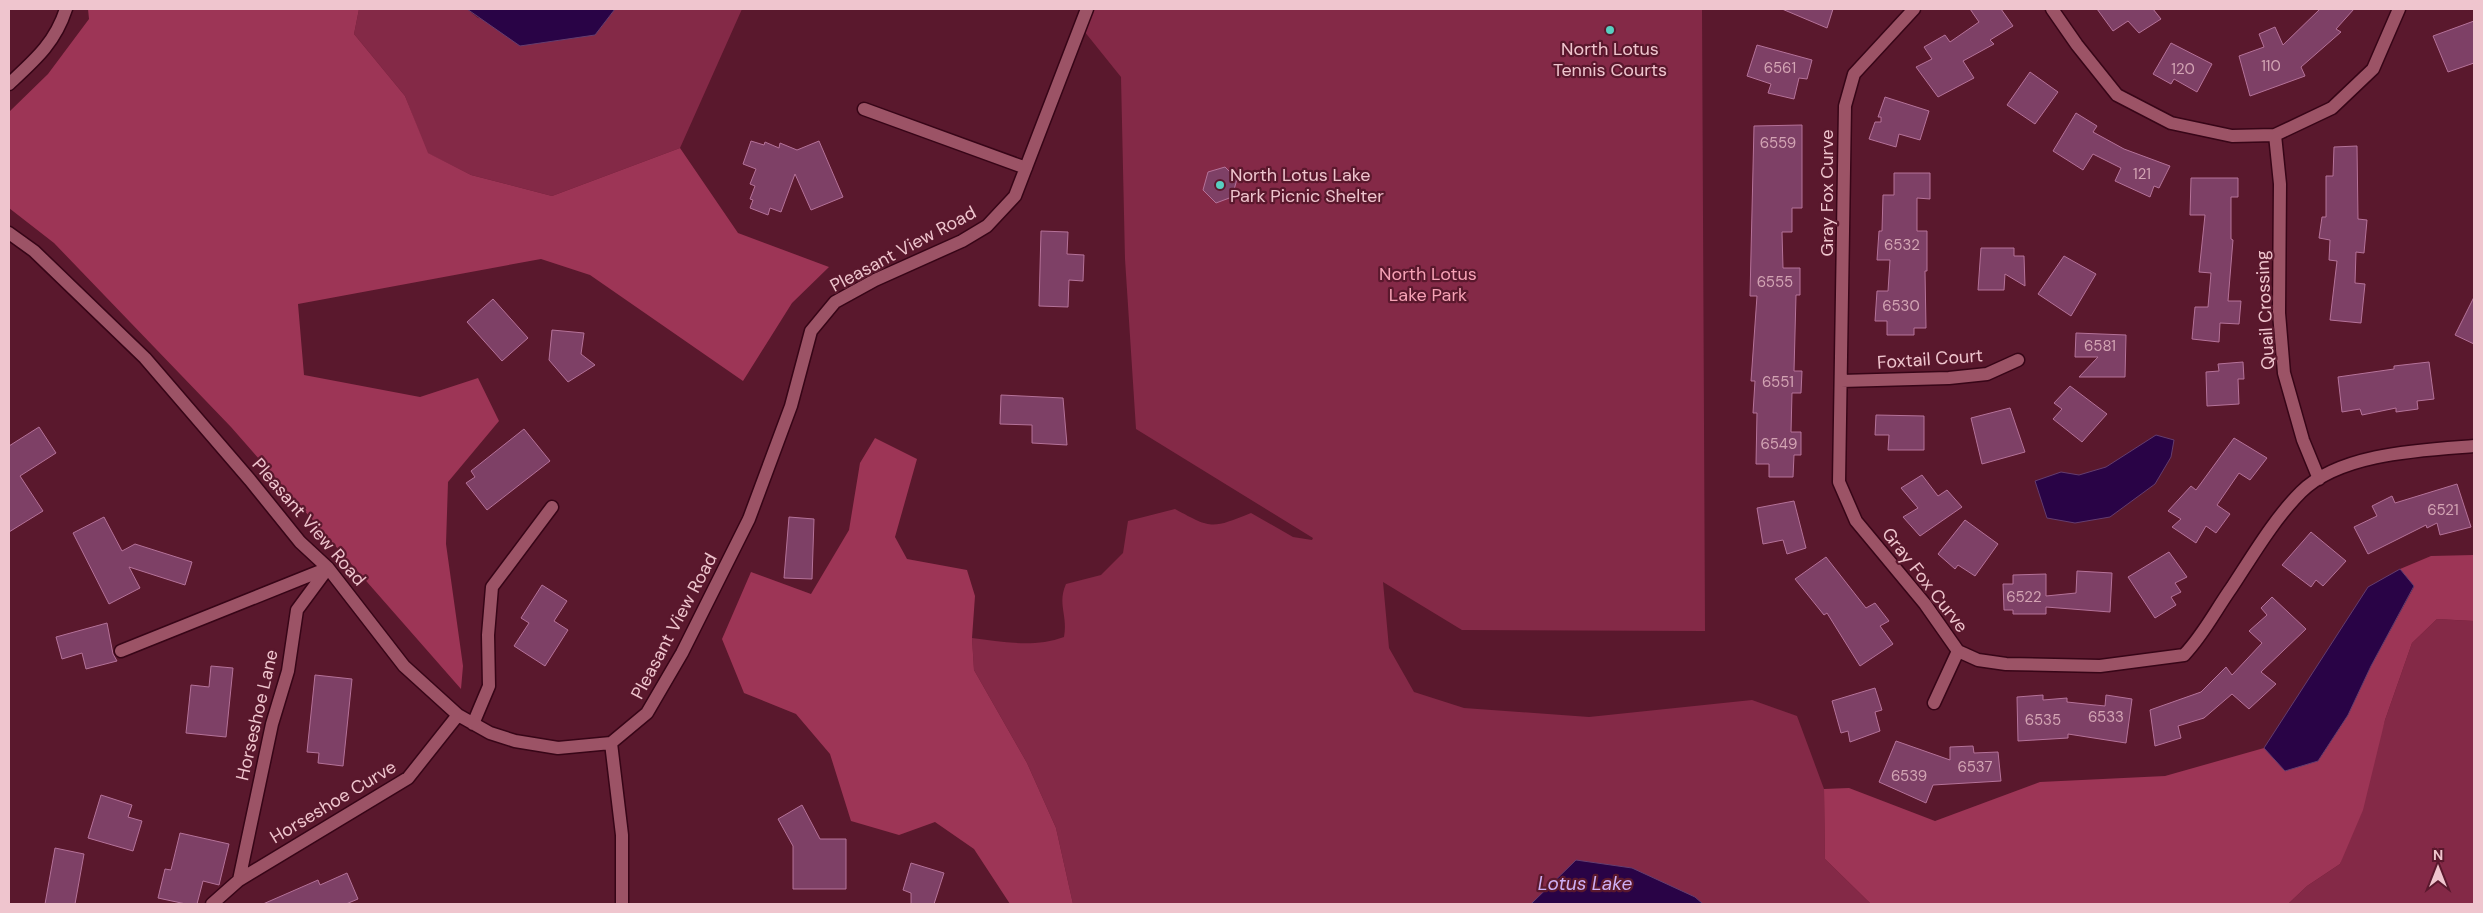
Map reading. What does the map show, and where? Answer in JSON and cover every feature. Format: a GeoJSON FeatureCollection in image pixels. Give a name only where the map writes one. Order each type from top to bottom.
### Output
{"type":"FeatureCollection","features":[{"type":"Feature","properties":{"kind":"street"},"geometry":{"type":"LineString","coordinates":[[9,84],[46,50],[61,25],[66,9]]}},
{"type":"Feature","properties":{"kind":"street","name":"Pleasant View Road"},"geometry":{"type":"LineString","coordinates":[[9,233],[34,251],[145,358],[250,480],[300,542],[328,568],[404,666],[458,715],[490,733],[515,741],[558,748],[611,743],[647,713],[682,653],[745,526],[791,406],[812,331],[835,302],[875,280],[962,241],[988,226],[1015,196],[1086,9]]}},
{"type":"Feature","properties":{"kind":"street","name":"Gray Fox Curve"},"geometry":{"type":"LineString","coordinates":[[1914,9],[1854,74],[1845,106],[1839,482],[1856,521],[1925,604],[1958,651],[1978,660],[2006,664],[2100,666],[2184,655],[2202,636],[2226,595],[2273,527],[2302,491],[2331,471],[2369,460],[2424,450],[2474,446]]}},
{"type":"Feature","properties":{"kind":"street"},"geometry":{"type":"LineString","coordinates":[[2052,9],[2077,46],[2117,95],[2170,123],[2232,136],[2275,135],[2332,108],[2373,69],[2399,9]]}},
{"type":"Feature","properties":{"kind":"street"},"geometry":{"type":"LineString","coordinates":[[864,109],[1026,168]]}},
{"type":"Feature","properties":{"kind":"street","name":"Quail Crossing"},"geometry":{"type":"LineString","coordinates":[[2275,135],[2280,184],[2279,313],[2284,373],[2303,440],[2319,479]]}},
{"type":"Feature","properties":{"kind":"street","name":"Foxtail Court"},"geometry":{"type":"LineString","coordinates":[[1842,381],[1949,378],[1987,374],[2018,360]]}},
{"type":"Feature","properties":{"kind":"street"},"geometry":{"type":"LineString","coordinates":[[473,724],[489,686],[488,635],[492,587],[552,507]]}},
{"type":"Feature","properties":{"kind":"street"},"geometry":{"type":"LineString","coordinates":[[121,651],[328,568]]}},
{"type":"Feature","properties":{"kind":"street","name":"Horseshoe Lane"},"geometry":{"type":"LineString","coordinates":[[239,880],[272,724],[288,671],[297,610],[328,568]]}},
{"type":"Feature","properties":{"kind":"street"},"geometry":{"type":"LineString","coordinates":[[1934,703],[1958,651]]}},
{"type":"Feature","properties":{"kind":"street","name":"Horseshoe Curve"},"geometry":{"type":"LineString","coordinates":[[212,904],[239,880],[408,778],[458,715]]}},
{"type":"Feature","properties":{"kind":"street"},"geometry":{"type":"LineString","coordinates":[[611,743],[622,834],[622,904]]}},
{"type":"Feature","properties":{"kind":"green space"},"geometry":{"type":"Polygon","coordinates":[[[359,9],[467,9],[478,18],[595,35],[615,9],[742,9],[680,148],[552,196],[471,175],[427,153],[405,96],[354,34],[359,9]]]}},
{"type":"Feature","properties":{"kind":"green space","name":"North Lotus Lake Park"},"geometry":{"type":"Polygon","coordinates":[[[1087,9],[1702,9],[1705,631],[1462,630],[1383,582],[1389,648],[1414,692],[1464,708],[1589,717],[1752,700],[1797,716],[1824,789],[1825,859],[1871,904],[1703,904],[1695,897],[1548,889],[1531,904],[1073,904],[1056,828],[1027,763],[974,670],[972,638],[1030,643],[1064,637],[1065,622],[1062,598],[1066,584],[1101,575],[1123,553],[1128,521],[1175,509],[1197,520],[1212,524],[1227,522],[1251,513],[1293,537],[1312,540],[1313,538],[1136,429],[1125,259],[1121,77],[1080,26],[1087,9]]]}},
{"type":"Feature","properties":{"kind":"green space"},"geometry":{"type":"Polygon","coordinates":[[[2437,619],[2474,621],[2474,904],[2288,904],[2307,886],[2340,864],[2385,720],[2412,643],[2437,619]]]}},
{"type":"Feature","properties":{"kind":"shaded area"},"geometry":{"type":"Polygon","coordinates":[[[88,9],[359,9],[354,34],[405,96],[428,153],[471,175],[552,196],[680,148],[738,233],[829,267],[792,303],[743,381],[590,275],[541,259],[298,304],[304,375],[420,397],[478,378],[499,421],[448,482],[446,544],[463,666],[461,689],[231,427],[54,243],[9,208],[9,112],[48,74],[89,19],[88,9]]]}},
{"type":"Feature","properties":{"kind":"shaded area"},"geometry":{"type":"Polygon","coordinates":[[[875,438],[917,459],[895,537],[907,559],[967,570],[975,596],[972,638],[974,670],[1027,763],[1056,828],[1073,904],[1010,904],[974,849],[935,822],[899,835],[851,821],[830,754],[796,714],[744,693],[722,639],[751,572],[811,594],[849,530],[860,463],[875,438]]]}},
{"type":"Feature","properties":{"kind":"shaded area"},"geometry":{"type":"Polygon","coordinates":[[[2474,555],[2474,621],[2437,619],[2412,643],[2385,720],[2363,810],[2340,864],[2307,886],[2288,904],[1871,904],[1825,859],[1824,789],[1849,788],[1935,821],[2040,782],[2165,776],[2264,748],[2285,770],[2318,761],[2348,715],[2371,666],[2414,587],[2400,569],[2431,556],[2474,555]]]}},
{"type":"Feature","properties":{"kind":"water"},"geometry":{"type":"Polygon","coordinates":[[[467,9],[615,9],[595,35],[520,46],[467,9]]]}},
{"type":"Feature","properties":{"kind":"water"},"geometry":{"type":"Polygon","coordinates":[[[2156,435],[2174,440],[2171,457],[2155,484],[2110,517],[2075,523],[2047,518],[2035,481],[2061,472],[2079,475],[2106,467],[2156,435]]]}},
{"type":"Feature","properties":{"kind":"water"},"geometry":{"type":"Polygon","coordinates":[[[2400,569],[2414,586],[2371,666],[2348,715],[2318,761],[2285,771],[2264,748],[2368,587],[2400,569]]]}},
{"type":"Feature","properties":{"kind":"water","name":"Lotus Lake"},"geometry":{"type":"Polygon","coordinates":[[[1576,860],[1632,868],[1695,897],[1703,904],[1531,904],[1576,860]]]}},
{"type":"Feature","properties":{"kind":"building"},"geometry":{"type":"Polygon","coordinates":[[[1782,9],[1833,9],[1827,28],[1782,9]]]}},
{"type":"Feature","properties":{"kind":"building"},"geometry":{"type":"Polygon","coordinates":[[[1970,9],[2001,9],[2013,26],[1990,40],[1994,44],[1963,61],[1974,78],[1938,97],[1916,67],[1932,59],[1924,47],[1945,35],[1950,42],[1979,22],[1970,9]]]}},
{"type":"Feature","properties":{"kind":"building"},"geometry":{"type":"Polygon","coordinates":[[[2097,9],[2153,9],[2161,19],[2139,33],[2128,21],[2113,31],[2097,9]]]}},
{"type":"Feature","properties":{"kind":"building"},"geometry":{"type":"Polygon","coordinates":[[[2320,9],[2354,9],[2336,29],[2341,32],[2301,67],[2305,76],[2250,96],[2239,56],[2264,47],[2259,34],[2275,27],[2283,45],[2320,9]]]}},
{"type":"Feature","properties":{"kind":"building"},"geometry":{"type":"Polygon","coordinates":[[[2474,21],[2474,63],[2448,72],[2433,36],[2474,21]]]}},
{"type":"Feature","properties":{"kind":"building"},"geometry":{"type":"Polygon","coordinates":[[[2171,43],[2212,64],[2197,92],[2174,79],[2171,84],[2153,74],[2171,43]]]}},
{"type":"Feature","properties":{"kind":"building"},"geometry":{"type":"Polygon","coordinates":[[[1757,45],[1812,60],[1807,79],[1799,78],[1794,99],[1768,93],[1771,84],[1747,76],[1757,45]]]}},
{"type":"Feature","properties":{"kind":"building"},"geometry":{"type":"Polygon","coordinates":[[[2030,72],[2058,92],[2035,124],[2007,105],[2030,72]]]}},
{"type":"Feature","properties":{"kind":"building"},"geometry":{"type":"Polygon","coordinates":[[[1885,97],[1929,111],[1920,140],[1899,134],[1896,147],[1869,139],[1875,122],[1881,122],[1881,117],[1878,117],[1885,97]]]}},
{"type":"Feature","properties":{"kind":"building"},"geometry":{"type":"Polygon","coordinates":[[[2076,113],[2097,126],[2093,132],[2124,149],[2170,166],[2159,188],[2154,186],[2150,197],[2115,181],[2121,168],[2093,154],[2083,170],[2053,151],[2076,113]]]}},
{"type":"Feature","properties":{"kind":"building"},"geometry":{"type":"Polygon","coordinates":[[[1802,125],[1802,208],[1792,208],[1792,232],[1782,232],[1783,268],[1800,268],[1800,295],[1796,295],[1794,371],[1802,371],[1801,393],[1792,393],[1791,432],[1801,432],[1801,455],[1794,455],[1793,477],[1769,477],[1769,464],[1756,464],[1757,413],[1753,413],[1755,381],[1751,381],[1757,296],[1750,296],[1754,126],[1802,125]]]}},
{"type":"Feature","properties":{"kind":"building"},"geometry":{"type":"Polygon","coordinates":[[[751,141],[764,145],[765,142],[779,148],[780,143],[797,150],[819,141],[843,197],[811,210],[795,174],[781,212],[770,208],[768,215],[750,208],[753,200],[750,199],[755,186],[750,184],[756,169],[743,164],[751,141]]]}},
{"type":"Feature","properties":{"kind":"building"},"geometry":{"type":"Polygon","coordinates":[[[2357,146],[2358,219],[2367,220],[2364,253],[2356,252],[2355,283],[2365,284],[2361,323],[2330,320],[2337,261],[2329,260],[2330,240],[2319,238],[2322,217],[2326,217],[2326,176],[2333,176],[2334,147],[2357,146]]]}},
{"type":"Feature","properties":{"kind":"building","name":"North Lotus Lake Park Picnic Shelter"},"geometry":{"type":"Polygon","coordinates":[[[1225,167],[1237,179],[1232,197],[1216,203],[1203,190],[1208,172],[1225,167]]]}},
{"type":"Feature","properties":{"kind":"building"},"geometry":{"type":"Polygon","coordinates":[[[1894,173],[1930,173],[1930,199],[1917,198],[1917,231],[1927,231],[1927,271],[1925,271],[1926,328],[1914,328],[1914,335],[1887,335],[1887,321],[1875,321],[1877,291],[1888,291],[1890,260],[1877,260],[1879,231],[1882,231],[1883,195],[1894,195],[1894,173]]]}},
{"type":"Feature","properties":{"kind":"building"},"geometry":{"type":"Polygon","coordinates":[[[2191,178],[2238,178],[2238,197],[2231,197],[2231,239],[2233,240],[2228,301],[2241,301],[2239,324],[2220,323],[2219,342],[2192,339],[2195,307],[2208,307],[2211,273],[2199,272],[2205,215],[2190,215],[2191,178]]]}},
{"type":"Feature","properties":{"kind":"building"},"geometry":{"type":"Polygon","coordinates":[[[1041,231],[1068,232],[1067,254],[1084,255],[1083,281],[1069,280],[1068,307],[1039,306],[1041,231]]]}},
{"type":"Feature","properties":{"kind":"building"},"geometry":{"type":"Polygon","coordinates":[[[1981,248],[2014,248],[2014,256],[2024,256],[2025,286],[2005,274],[2004,290],[1978,290],[1981,248]]]}},
{"type":"Feature","properties":{"kind":"building"},"geometry":{"type":"Polygon","coordinates":[[[2064,256],[2096,274],[2071,316],[2038,294],[2064,256]]]}},
{"type":"Feature","properties":{"kind":"building"},"geometry":{"type":"Polygon","coordinates":[[[2474,297],[2474,344],[2455,335],[2474,297]]]}},
{"type":"Feature","properties":{"kind":"building"},"geometry":{"type":"Polygon","coordinates":[[[493,299],[528,338],[502,361],[467,322],[493,299]]]}},
{"type":"Feature","properties":{"kind":"building"},"geometry":{"type":"Polygon","coordinates":[[[552,330],[584,333],[581,354],[595,365],[568,382],[549,360],[552,330]]]}},
{"type":"Feature","properties":{"kind":"building"},"geometry":{"type":"Polygon","coordinates":[[[2076,333],[2126,335],[2125,377],[2079,377],[2098,357],[2075,357],[2076,333]]]}},
{"type":"Feature","properties":{"kind":"building"},"geometry":{"type":"Polygon","coordinates":[[[2243,362],[2244,379],[2238,379],[2239,404],[2207,406],[2206,372],[2219,371],[2218,364],[2243,362]]]}},
{"type":"Feature","properties":{"kind":"building"},"geometry":{"type":"Polygon","coordinates":[[[2429,362],[2434,399],[2417,401],[2418,409],[2396,412],[2396,408],[2362,415],[2360,409],[2342,412],[2338,377],[2394,369],[2394,366],[2429,362]]]}},
{"type":"Feature","properties":{"kind":"building"},"geometry":{"type":"Polygon","coordinates":[[[2070,386],[2107,414],[2082,442],[2053,419],[2062,409],[2054,403],[2070,386]]]}},
{"type":"Feature","properties":{"kind":"building"},"geometry":{"type":"Polygon","coordinates":[[[1001,395],[1063,398],[1067,445],[1032,443],[1032,425],[1000,424],[1001,395]]]}},
{"type":"Feature","properties":{"kind":"building"},"geometry":{"type":"Polygon","coordinates":[[[2010,408],[2025,452],[1982,464],[1971,418],[2010,408]]]}},
{"type":"Feature","properties":{"kind":"building"},"geometry":{"type":"Polygon","coordinates":[[[1876,415],[1924,416],[1924,450],[1888,450],[1889,435],[1875,435],[1876,415]]]}},
{"type":"Feature","properties":{"kind":"building"},"geometry":{"type":"Polygon","coordinates":[[[39,427],[56,453],[20,476],[43,511],[9,532],[9,446],[39,427]]]}},
{"type":"Feature","properties":{"kind":"building"},"geometry":{"type":"Polygon","coordinates":[[[524,429],[550,461],[487,510],[466,483],[475,477],[471,471],[524,429]]]}},
{"type":"Feature","properties":{"kind":"building"},"geometry":{"type":"Polygon","coordinates":[[[2234,438],[2267,458],[2250,480],[2239,473],[2217,505],[2230,514],[2216,533],[2206,526],[2196,543],[2172,527],[2181,519],[2168,511],[2191,486],[2196,490],[2234,438]]]}},
{"type":"Feature","properties":{"kind":"building"},"geometry":{"type":"Polygon","coordinates":[[[1922,475],[1938,496],[1947,490],[1962,507],[1920,536],[1903,517],[1918,508],[1901,488],[1922,475]]]}},
{"type":"Feature","properties":{"kind":"building"},"geometry":{"type":"Polygon","coordinates":[[[2457,484],[2471,527],[2440,535],[2437,523],[2427,528],[2426,525],[2368,554],[2354,527],[2377,516],[2372,506],[2392,496],[2395,503],[2457,484]]]}},
{"type":"Feature","properties":{"kind":"building"},"geometry":{"type":"Polygon","coordinates":[[[1794,501],[1806,548],[1787,554],[1783,540],[1763,544],[1757,508],[1794,501]]]}},
{"type":"Feature","properties":{"kind":"building"},"geometry":{"type":"Polygon","coordinates":[[[104,517],[122,551],[135,544],[192,562],[185,585],[129,567],[140,588],[109,604],[73,533],[104,517]]]}},
{"type":"Feature","properties":{"kind":"building"},"geometry":{"type":"Polygon","coordinates":[[[789,517],[814,519],[812,579],[784,578],[789,517]]]}},
{"type":"Feature","properties":{"kind":"building"},"geometry":{"type":"Polygon","coordinates":[[[1965,520],[1998,544],[1975,576],[1958,565],[1955,569],[1938,554],[1965,520]]]}},
{"type":"Feature","properties":{"kind":"building"},"geometry":{"type":"Polygon","coordinates":[[[2311,532],[2346,561],[2323,586],[2316,580],[2311,587],[2282,565],[2311,532]]]}},
{"type":"Feature","properties":{"kind":"building"},"geometry":{"type":"Polygon","coordinates":[[[2169,552],[2187,577],[2175,583],[2181,592],[2171,597],[2176,605],[2155,618],[2128,577],[2169,552]]]}},
{"type":"Feature","properties":{"kind":"building"},"geometry":{"type":"Polygon","coordinates":[[[1826,557],[1866,608],[1875,603],[1889,621],[1880,626],[1893,644],[1860,666],[1827,613],[1824,615],[1795,579],[1826,557]]]}},
{"type":"Feature","properties":{"kind":"building"},"geometry":{"type":"Polygon","coordinates":[[[2077,571],[2112,573],[2110,612],[2046,607],[2046,614],[2013,614],[2013,610],[2004,610],[2003,584],[2013,584],[2013,575],[2046,574],[2046,596],[2076,593],[2077,571]]]}},
{"type":"Feature","properties":{"kind":"building"},"geometry":{"type":"Polygon","coordinates":[[[542,585],[567,601],[554,621],[568,630],[545,666],[514,646],[529,623],[521,618],[542,585]]]}},
{"type":"Feature","properties":{"kind":"building"},"geometry":{"type":"Polygon","coordinates":[[[2272,597],[2306,629],[2261,672],[2276,684],[2249,709],[2232,694],[2204,718],[2178,726],[2181,738],[2155,746],[2150,710],[2201,692],[2226,667],[2232,675],[2262,643],[2249,631],[2267,615],[2261,608],[2272,597]]]}},
{"type":"Feature","properties":{"kind":"building"},"geometry":{"type":"Polygon","coordinates":[[[107,623],[113,654],[117,661],[86,669],[82,653],[62,659],[56,637],[107,623]]]}},
{"type":"Feature","properties":{"kind":"building"},"geometry":{"type":"Polygon","coordinates":[[[211,666],[233,668],[226,737],[186,733],[191,685],[209,687],[211,666]]]}},
{"type":"Feature","properties":{"kind":"building"},"geometry":{"type":"Polygon","coordinates":[[[315,675],[352,679],[343,766],[318,763],[319,753],[307,752],[315,675]]]}},
{"type":"Feature","properties":{"kind":"building"},"geometry":{"type":"Polygon","coordinates":[[[1875,688],[1882,710],[1875,712],[1880,731],[1850,742],[1848,731],[1841,733],[1832,701],[1875,688]]]}},
{"type":"Feature","properties":{"kind":"building"},"geometry":{"type":"Polygon","coordinates":[[[2043,695],[2043,700],[2067,698],[2067,702],[2105,706],[2106,695],[2132,699],[2126,743],[2068,734],[2068,738],[2018,741],[2017,697],[2043,695]]]}},
{"type":"Feature","properties":{"kind":"building"},"geometry":{"type":"Polygon","coordinates":[[[1896,741],[1950,760],[1950,747],[1973,746],[1974,753],[1998,752],[2001,781],[1933,785],[1926,803],[1879,782],[1896,741]]]}},
{"type":"Feature","properties":{"kind":"building"},"geometry":{"type":"Polygon","coordinates":[[[101,795],[132,805],[128,817],[142,821],[133,851],[88,838],[101,795]]]}},
{"type":"Feature","properties":{"kind":"building"},"geometry":{"type":"Polygon","coordinates":[[[802,805],[820,839],[846,839],[846,889],[793,889],[793,846],[778,819],[802,805]]]}},
{"type":"Feature","properties":{"kind":"building"},"geometry":{"type":"Polygon","coordinates":[[[180,833],[229,844],[219,885],[203,881],[197,904],[186,904],[158,898],[165,869],[171,870],[180,833]]]}},
{"type":"Feature","properties":{"kind":"building"},"geometry":{"type":"Polygon","coordinates":[[[55,848],[84,854],[75,904],[45,904],[55,848]]]}},
{"type":"Feature","properties":{"kind":"building"},"geometry":{"type":"Polygon","coordinates":[[[911,863],[944,873],[934,904],[911,904],[911,893],[903,890],[911,863]]]}},
{"type":"Feature","properties":{"kind":"building"},"geometry":{"type":"Polygon","coordinates":[[[347,873],[358,899],[346,904],[263,904],[318,880],[320,885],[347,873]]]}},
{"type":"Feature","properties":{"kind":"place","name":"North Lotus Tennis Courts"},"geometry":{"type":"Point","coordinates":[1610,30]}},
{"type":"Feature","properties":{"kind":"place","name":"North Lotus Lake Park Picnic Shelter"},"geometry":{"type":"Point","coordinates":[1220,185]}}]}
